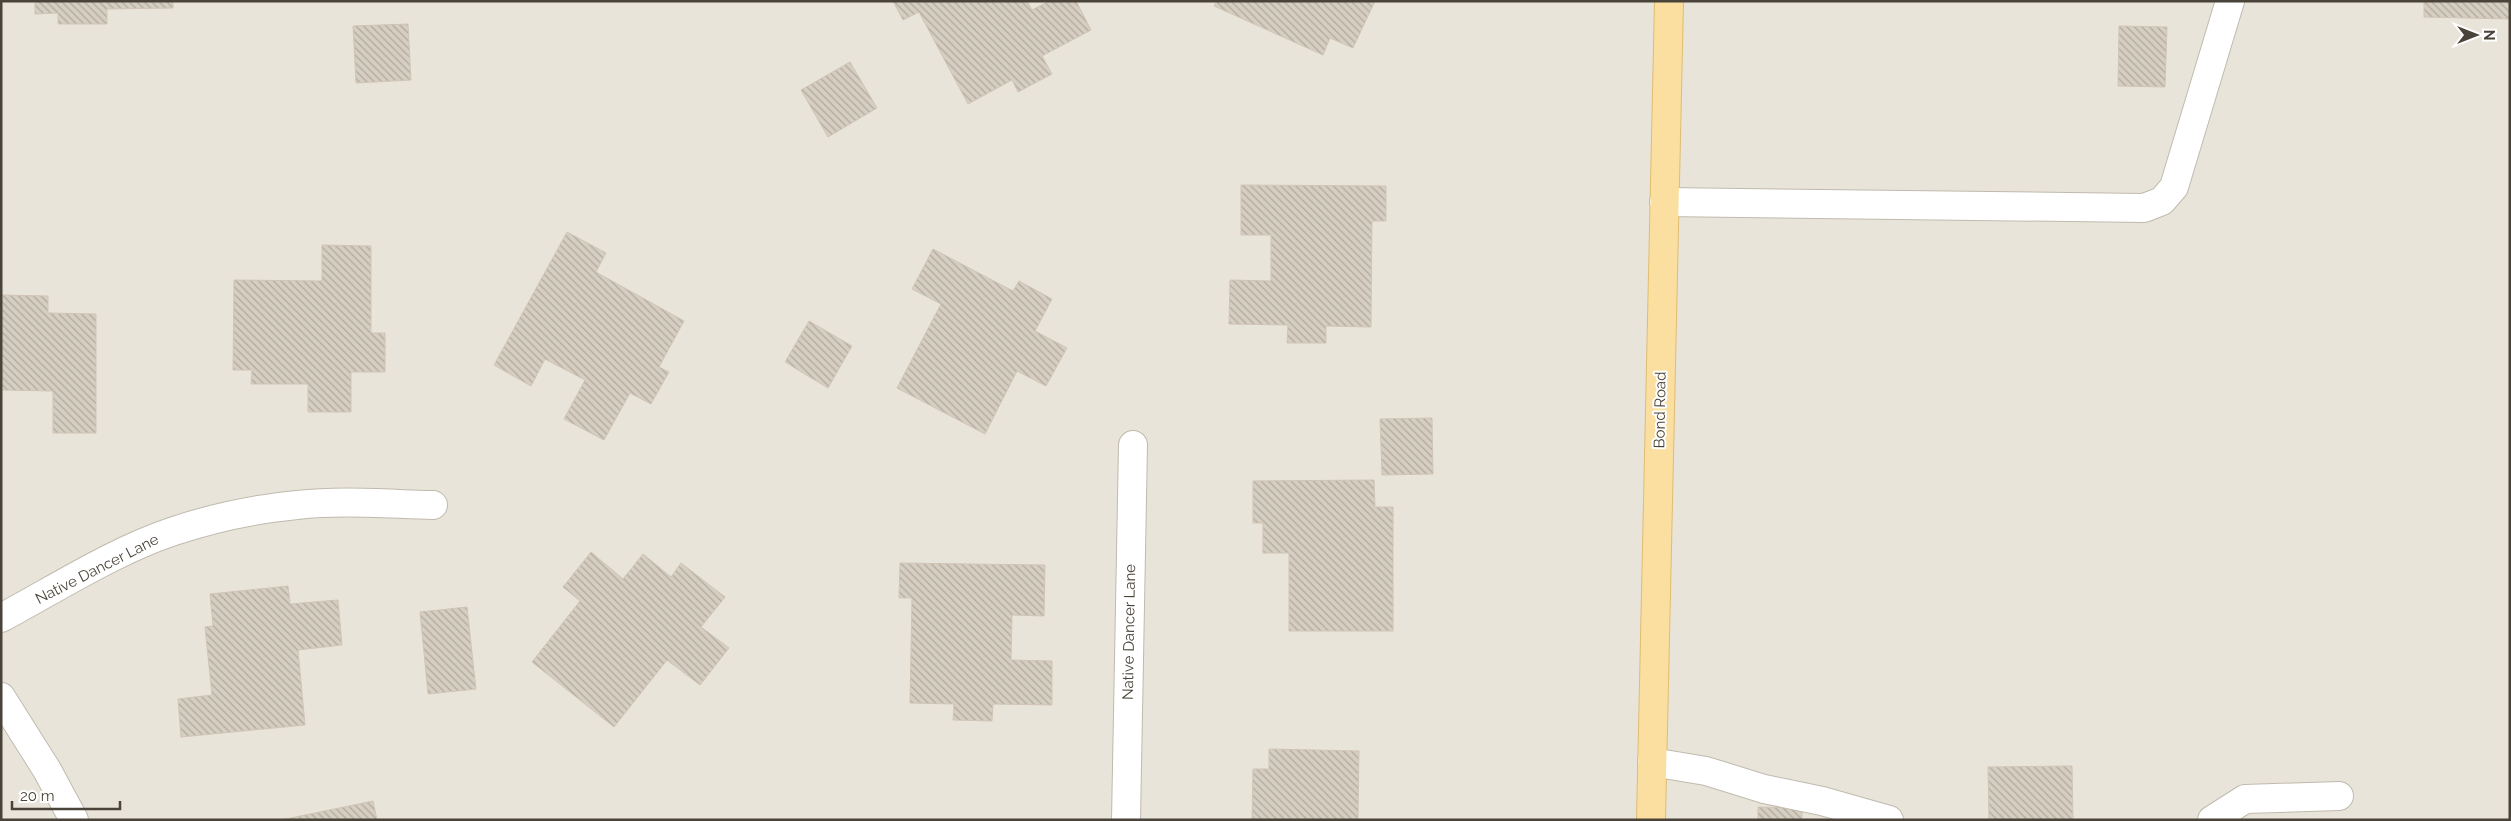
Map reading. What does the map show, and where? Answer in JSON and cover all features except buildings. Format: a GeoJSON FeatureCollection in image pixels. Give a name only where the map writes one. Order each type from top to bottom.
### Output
{"type":"FeatureCollection","features":[{"type":"Feature","properties":{"kind":"main road","name":"Bond Road"},"geometry":{"type":"LineString","coordinates":[[1651,820],[1669,1]]}},
{"type":"Feature","properties":{"kind":"street"},"geometry":{"type":"LineString","coordinates":[[1664,202],[2144,208],[2162,201],[2174,187],[2230,1]]}},
{"type":"Feature","properties":{"kind":"street","name":"Native Dancer Lane"},"geometry":{"type":"LineString","coordinates":[[1126,820],[1133,445]]}},
{"type":"Feature","properties":{"kind":"street","name":"Native Dancer Lane"},"geometry":{"type":"LineString","coordinates":[[1,618],[126,551],[172,532],[222,517],[296,505],[347,503],[433,505]]}},
{"type":"Feature","properties":{"kind":"street"},"geometry":{"type":"LineString","coordinates":[[4,708],[47,770],[74,820]]}},
{"type":"Feature","properties":{"kind":"street"},"geometry":{"type":"LineString","coordinates":[[1652,762],[1706,771],[1889,820]]}},
{"type":"Feature","properties":{"kind":"street"},"geometry":{"type":"LineString","coordinates":[[2212,820],[2245,799],[2340,796]]}},
{"type":"Feature","properties":{"kind":"shaded area"},"geometry":{"type":"Polygon","coordinates":[[[1,1],[2510,1],[2510,820],[1,820],[1,1]]]}}]}
